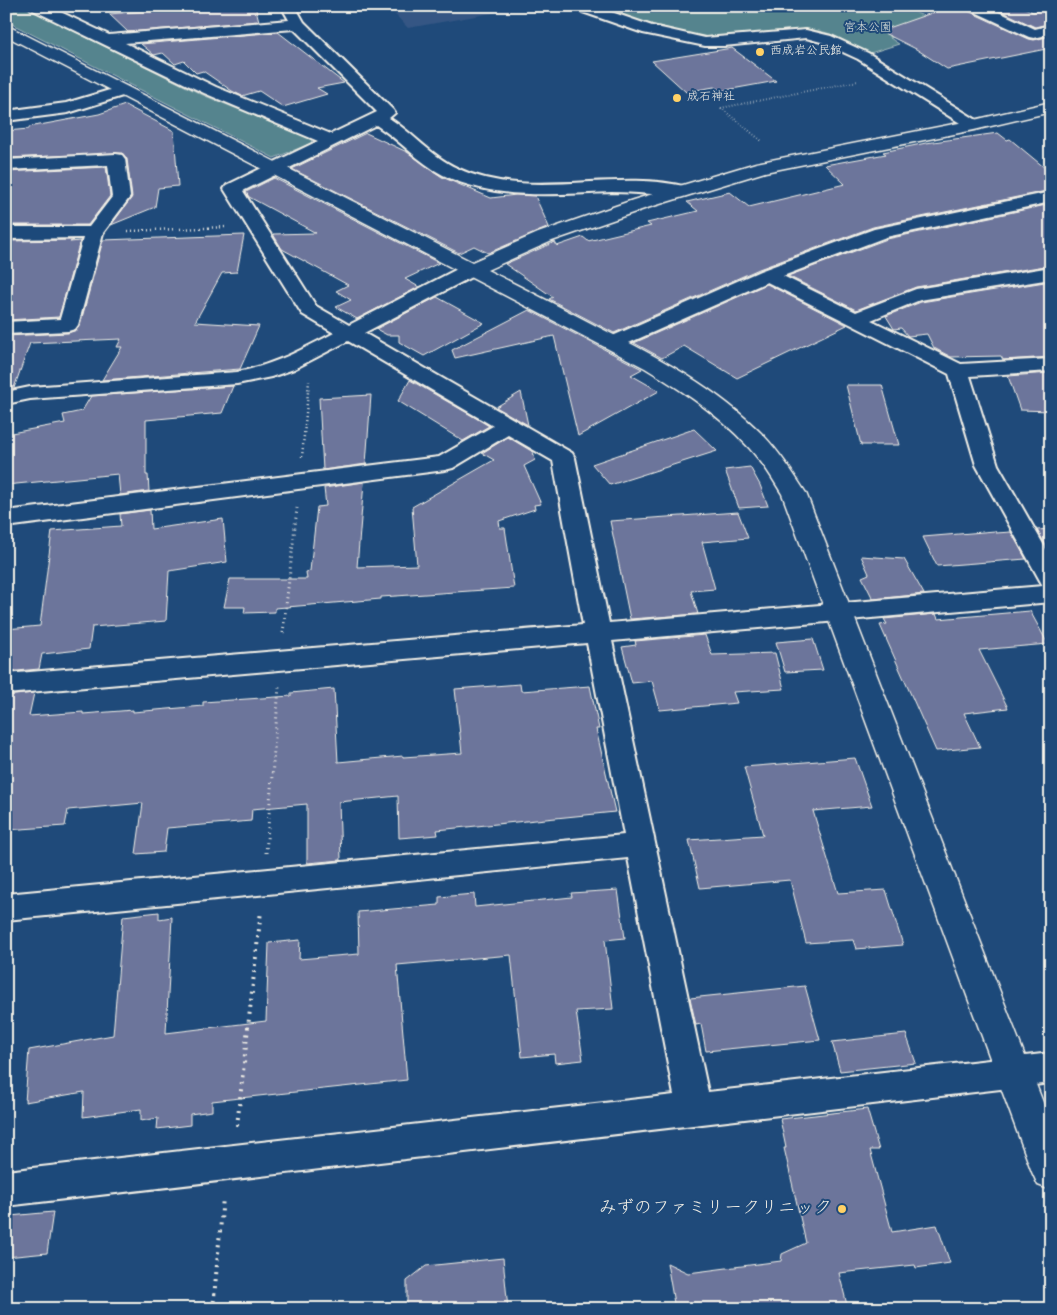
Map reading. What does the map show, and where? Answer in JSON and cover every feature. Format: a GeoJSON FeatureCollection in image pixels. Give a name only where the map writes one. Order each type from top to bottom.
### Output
{"type":"FeatureCollection","features":[{"type":"Feature","properties":{"kind":"street"},"geometry":{"type":"LineString","coordinates":[[36,6],[210,90],[331,140]]}},
{"type":"Feature","properties":{"kind":"street"},"geometry":{"type":"LineString","coordinates":[[288,6],[298,24],[387,113],[233,189],[309,310],[564,458],[694,1110]]}},
{"type":"Feature","properties":{"kind":"street"},"geometry":{"type":"LineString","coordinates":[[579,6],[607,11],[648,30],[705,42],[724,42],[806,34],[826,38],[863,56],[974,125]]}},
{"type":"Feature","properties":{"kind":"street"},"geometry":{"type":"LineString","coordinates":[[974,6],[1034,34],[1051,29]]}},
{"type":"Feature","properties":{"kind":"street"},"geometry":{"type":"LineString","coordinates":[[108,40],[298,24]]}},
{"type":"Feature","properties":{"kind":"street"},"geometry":{"type":"LineString","coordinates":[[6,30],[615,342],[693,387],[735,419],[768,455],[794,493],[1051,1172]]}},
{"type":"Feature","properties":{"kind":"street"},"geometry":{"type":"LineString","coordinates":[[6,116],[68,108],[123,91]]}},
{"type":"Feature","properties":{"kind":"street"},"geometry":{"type":"LineString","coordinates":[[6,398],[30,393],[237,378],[264,373],[287,365],[472,269],[545,237],[681,191],[787,162],[974,125],[1051,107]]}},
{"type":"Feature","properties":{"kind":"street"},"geometry":{"type":"LineString","coordinates":[[377,118],[388,124],[435,163],[466,178],[489,185],[527,190],[636,187],[681,191]]}},
{"type":"Feature","properties":{"kind":"street"},"geometry":{"type":"LineString","coordinates":[[6,165],[116,159],[121,197],[94,232],[68,325],[6,328]]}},
{"type":"Feature","properties":{"kind":"street"},"geometry":{"type":"LineString","coordinates":[[615,342],[767,275],[881,233],[1051,196]]}},
{"type":"Feature","properties":{"kind":"street"},"geometry":{"type":"LineString","coordinates":[[6,233],[94,232]]}},
{"type":"Feature","properties":{"kind":"street"},"geometry":{"type":"LineString","coordinates":[[855,319],[916,295],[1051,273]]}},
{"type":"Feature","properties":{"kind":"street"},"geometry":{"type":"LineString","coordinates":[[767,275],[958,371],[1051,365]]}},
{"type":"Feature","properties":{"kind":"street"},"geometry":{"type":"LineString","coordinates":[[958,371],[987,465],[1051,580]]}},
{"type":"Feature","properties":{"kind":"street"},"geometry":{"type":"LineString","coordinates":[[8,525],[299,482],[445,463],[508,426]]}},
{"type":"Feature","properties":{"kind":"street"},"geometry":{"type":"LineString","coordinates":[[6,684],[1051,594]]}},
{"type":"Feature","properties":{"kind":"street"},"geometry":{"type":"LineString","coordinates":[[6,907],[642,845]]}},
{"type":"Feature","properties":{"kind":"street"},"geometry":{"type":"LineString","coordinates":[[6,1189],[1051,1068]]}},
{"type":"Feature","properties":{"kind":"path"},"geometry":{"type":"LineString","coordinates":[[787,162],[721,108],[892,74]]}},
{"type":"Feature","properties":{"kind":"path"},"geometry":{"type":"LineString","coordinates":[[150,230],[228,227]]}},
{"type":"Feature","properties":{"kind":"path"},"geometry":{"type":"LineString","coordinates":[[213,1309],[227,1162],[235,1145],[264,882],[281,660],[310,375]]}},
{"type":"Feature","properties":{"kind":"shaded area"},"geometry":{"type":"Polygon","coordinates":[[[387,6],[532,6],[408,28],[387,6]]]}},
{"type":"Feature","properties":{"kind":"green space"},"geometry":{"type":"Polygon","coordinates":[[[6,6],[23,6],[203,95],[311,139],[312,143],[274,158],[6,21],[6,6]]]}},
{"type":"Feature","properties":{"kind":"green space","name":"宮本公園"},"geometry":{"type":"Polygon","coordinates":[[[615,6],[901,6],[948,27],[890,38],[899,44],[867,54],[833,35],[820,31],[788,30],[705,38],[616,15],[615,6]]]}},
{"type":"Feature","properties":{"kind":"building"},"geometry":{"type":"Polygon","coordinates":[[[206,6],[255,6],[259,21],[128,32],[109,14],[206,6]]]}},
{"type":"Feature","properties":{"kind":"building"},"geometry":{"type":"Polygon","coordinates":[[[952,6],[965,6],[968,11],[1029,39],[1034,40],[1051,36],[1051,48],[947,69],[916,49],[880,31],[952,6]]]}},
{"type":"Feature","properties":{"kind":"building"},"geometry":{"type":"Polygon","coordinates":[[[991,6],[1021,6],[1033,12],[1051,7],[1051,23],[1035,27],[991,6]]]}},
{"type":"Feature","properties":{"kind":"building"},"geometry":{"type":"Polygon","coordinates":[[[278,32],[344,83],[317,88],[327,94],[283,107],[259,91],[242,96],[203,71],[196,73],[184,61],[175,64],[163,53],[154,55],[141,44],[278,32]]]}},
{"type":"Feature","properties":{"kind":"building"},"geometry":{"type":"Polygon","coordinates":[[[732,48],[776,81],[721,91],[714,87],[686,92],[652,61],[732,48]]]}},
{"type":"Feature","properties":{"kind":"building"},"geometry":{"type":"Polygon","coordinates":[[[125,105],[174,131],[178,186],[158,188],[155,207],[111,225],[132,197],[127,159],[122,153],[6,158],[6,131],[29,129],[29,127],[99,114],[125,105]]]}},
{"type":"Feature","properties":{"kind":"building"},"geometry":{"type":"Polygon","coordinates":[[[366,133],[407,152],[442,177],[491,198],[516,195],[535,196],[549,227],[488,253],[474,246],[459,253],[292,169],[366,133]]]}},
{"type":"Feature","properties":{"kind":"building"},"geometry":{"type":"Polygon","coordinates":[[[998,133],[1007,140],[1010,139],[1051,173],[1051,190],[873,227],[759,269],[614,333],[549,299],[553,297],[505,264],[555,242],[557,246],[583,237],[588,241],[651,226],[647,223],[698,211],[687,202],[730,192],[749,207],[845,184],[825,165],[886,154],[883,152],[926,143],[998,133]]]}},
{"type":"Feature","properties":{"kind":"building"},"geometry":{"type":"Polygon","coordinates":[[[106,167],[110,196],[88,225],[6,225],[6,172],[106,167]]]}},
{"type":"Feature","properties":{"kind":"building"},"geometry":{"type":"Polygon","coordinates":[[[274,178],[439,263],[405,279],[419,287],[357,319],[336,307],[351,300],[336,291],[348,285],[282,249],[273,234],[316,233],[249,197],[246,192],[274,178]]]}},
{"type":"Feature","properties":{"kind":"building"},"geometry":{"type":"Polygon","coordinates":[[[1051,204],[1051,265],[916,287],[856,310],[788,276],[887,239],[1051,204]]]}},
{"type":"Feature","properties":{"kind":"building"},"geometry":{"type":"Polygon","coordinates":[[[244,235],[237,272],[222,273],[195,322],[259,326],[240,369],[102,380],[122,347],[117,347],[121,339],[30,343],[14,388],[6,390],[6,336],[68,333],[76,330],[80,325],[103,240],[244,235]]]}},
{"type":"Feature","properties":{"kind":"building"},"geometry":{"type":"Polygon","coordinates":[[[74,240],[70,242],[80,241],[59,317],[6,320],[6,241],[74,240]]]}},
{"type":"Feature","properties":{"kind":"building"},"geometry":{"type":"Polygon","coordinates":[[[1051,281],[1051,357],[1003,360],[1001,356],[951,357],[934,348],[927,334],[908,336],[901,328],[894,329],[886,316],[921,302],[1051,281]]]}},
{"type":"Feature","properties":{"kind":"building"},"geometry":{"type":"Polygon","coordinates":[[[767,284],[847,325],[737,378],[684,346],[662,358],[634,343],[767,284]]]}},
{"type":"Feature","properties":{"kind":"building"},"geometry":{"type":"Polygon","coordinates":[[[437,297],[484,323],[424,356],[399,342],[399,335],[387,335],[376,329],[437,297]]]}},
{"type":"Feature","properties":{"kind":"building"},"geometry":{"type":"Polygon","coordinates":[[[529,310],[642,369],[631,375],[659,391],[578,436],[554,336],[455,358],[452,350],[529,310]]]}},
{"type":"Feature","properties":{"kind":"building"},"geometry":{"type":"Polygon","coordinates":[[[1051,373],[1051,411],[1020,410],[1008,376],[1051,373]]]}},
{"type":"Feature","properties":{"kind":"building"},"geometry":{"type":"Polygon","coordinates":[[[410,380],[489,426],[463,441],[398,401],[410,380]]]}},
{"type":"Feature","properties":{"kind":"building"},"geometry":{"type":"Polygon","coordinates":[[[846,385],[882,385],[899,445],[861,445],[846,385]]]}},
{"type":"Feature","properties":{"kind":"building"},"geometry":{"type":"Polygon","coordinates":[[[233,386],[222,413],[146,420],[146,475],[148,475],[149,491],[120,495],[118,474],[6,485],[6,434],[65,423],[63,415],[82,411],[91,396],[233,386]]]}},
{"type":"Feature","properties":{"kind":"building"},"geometry":{"type":"Polygon","coordinates":[[[521,392],[528,425],[496,407],[521,392]]]}},
{"type":"Feature","properties":{"kind":"building"},"geometry":{"type":"Polygon","coordinates":[[[371,395],[366,464],[323,470],[319,398],[371,395]]]}},
{"type":"Feature","properties":{"kind":"building"},"geometry":{"type":"Polygon","coordinates":[[[694,429],[717,451],[610,485],[592,464],[694,429]]]}},
{"type":"Feature","properties":{"kind":"building"},"geometry":{"type":"Polygon","coordinates":[[[508,437],[533,452],[535,460],[524,466],[541,504],[534,505],[535,509],[499,521],[500,528],[505,528],[514,588],[381,597],[381,599],[275,608],[275,612],[244,613],[245,607],[224,607],[230,579],[307,579],[306,572],[310,571],[317,507],[326,506],[324,488],[364,482],[357,567],[417,565],[412,507],[494,460],[482,453],[508,437]]]}},
{"type":"Feature","properties":{"kind":"building"},"geometry":{"type":"Polygon","coordinates":[[[750,467],[760,485],[768,506],[739,508],[725,470],[750,467]]]}},
{"type":"Feature","properties":{"kind":"building"},"geometry":{"type":"Polygon","coordinates":[[[150,510],[151,529],[223,519],[227,562],[169,571],[166,621],[92,627],[89,649],[42,654],[39,669],[6,672],[6,629],[40,626],[52,531],[121,526],[120,514],[150,510]]]}},
{"type":"Feature","properties":{"kind":"building"},"geometry":{"type":"Polygon","coordinates":[[[738,512],[748,538],[702,542],[715,589],[691,591],[698,614],[630,619],[610,521],[738,512]]]}},
{"type":"Feature","properties":{"kind":"building"},"geometry":{"type":"Polygon","coordinates":[[[1051,529],[1051,554],[1037,530],[1051,529]]]}},
{"type":"Feature","properties":{"kind":"building"},"geometry":{"type":"Polygon","coordinates":[[[995,531],[996,533],[1011,532],[1026,559],[937,566],[923,537],[995,531]]]}},
{"type":"Feature","properties":{"kind":"building"},"geometry":{"type":"Polygon","coordinates":[[[861,556],[904,559],[924,594],[873,599],[862,577],[869,574],[861,556]]]}},
{"type":"Feature","properties":{"kind":"building"},"geometry":{"type":"Polygon","coordinates":[[[1030,611],[1048,644],[979,650],[1008,708],[964,713],[980,747],[936,751],[880,625],[887,624],[884,619],[936,614],[938,619],[1030,611]]]}},
{"type":"Feature","properties":{"kind":"building"},"geometry":{"type":"Polygon","coordinates":[[[705,635],[712,655],[775,653],[784,689],[733,692],[737,703],[660,710],[652,681],[632,683],[622,647],[636,645],[635,641],[705,635]]]}},
{"type":"Feature","properties":{"kind":"building"},"geometry":{"type":"Polygon","coordinates":[[[813,639],[823,670],[785,672],[776,642],[813,639]]]}},
{"type":"Feature","properties":{"kind":"building"},"geometry":{"type":"Polygon","coordinates":[[[520,684],[521,691],[590,686],[599,729],[596,729],[615,812],[437,830],[438,835],[399,838],[398,796],[339,802],[341,860],[307,863],[307,804],[252,809],[251,821],[167,828],[164,852],[136,854],[143,803],[68,810],[65,826],[6,830],[6,696],[34,693],[29,716],[133,710],[133,712],[203,706],[203,702],[291,696],[291,693],[334,689],[338,762],[462,753],[455,689],[520,684]]]}},
{"type":"Feature","properties":{"kind":"building"},"geometry":{"type":"Polygon","coordinates":[[[855,758],[872,806],[813,811],[838,893],[886,890],[903,945],[856,949],[853,940],[806,943],[790,880],[700,888],[689,840],[763,835],[744,767],[855,758]]]}},
{"type":"Feature","properties":{"kind":"building"},"geometry":{"type":"Polygon","coordinates":[[[618,890],[625,938],[605,940],[613,1009],[576,1011],[583,1060],[555,1063],[554,1054],[522,1057],[511,955],[397,965],[407,1080],[212,1101],[212,1111],[190,1114],[190,1125],[157,1129],[158,1118],[141,1121],[141,1109],[83,1117],[84,1092],[25,1102],[29,1050],[113,1035],[123,916],[159,912],[159,919],[172,917],[166,1033],[266,1021],[269,943],[300,940],[299,959],[359,954],[358,912],[439,905],[439,897],[474,894],[475,907],[572,897],[571,893],[618,890]]]}},
{"type":"Feature","properties":{"kind":"building"},"geometry":{"type":"Polygon","coordinates":[[[805,986],[820,1040],[706,1051],[701,1024],[696,1025],[690,998],[805,986]]]}},
{"type":"Feature","properties":{"kind":"building"},"geometry":{"type":"Polygon","coordinates":[[[906,1034],[916,1063],[840,1071],[832,1042],[906,1034]]]}},
{"type":"Feature","properties":{"kind":"building"},"geometry":{"type":"Polygon","coordinates":[[[867,1109],[879,1150],[870,1150],[892,1232],[937,1225],[950,1263],[916,1268],[915,1265],[839,1273],[848,1309],[675,1309],[667,1263],[688,1273],[781,1261],[782,1254],[806,1243],[784,1148],[786,1148],[780,1119],[867,1109]]]}},
{"type":"Feature","properties":{"kind":"building"},"geometry":{"type":"Polygon","coordinates":[[[53,1212],[47,1253],[6,1257],[6,1240],[10,1216],[53,1212]]]}},
{"type":"Feature","properties":{"kind":"building"},"geometry":{"type":"Polygon","coordinates":[[[503,1258],[508,1309],[407,1309],[407,1281],[426,1266],[503,1258]]]}},
{"type":"Feature","properties":{"kind":"place","name":"西成岩公民館"},"geometry":{"type":"Point","coordinates":[760,52]}},
{"type":"Feature","properties":{"kind":"place","name":"成石神社"},"geometry":{"type":"Point","coordinates":[677,98]}},
{"type":"Feature","properties":{"kind":"place","name":"みずのファミリークリニック"},"geometry":{"type":"Point","coordinates":[842,1209]}}]}
